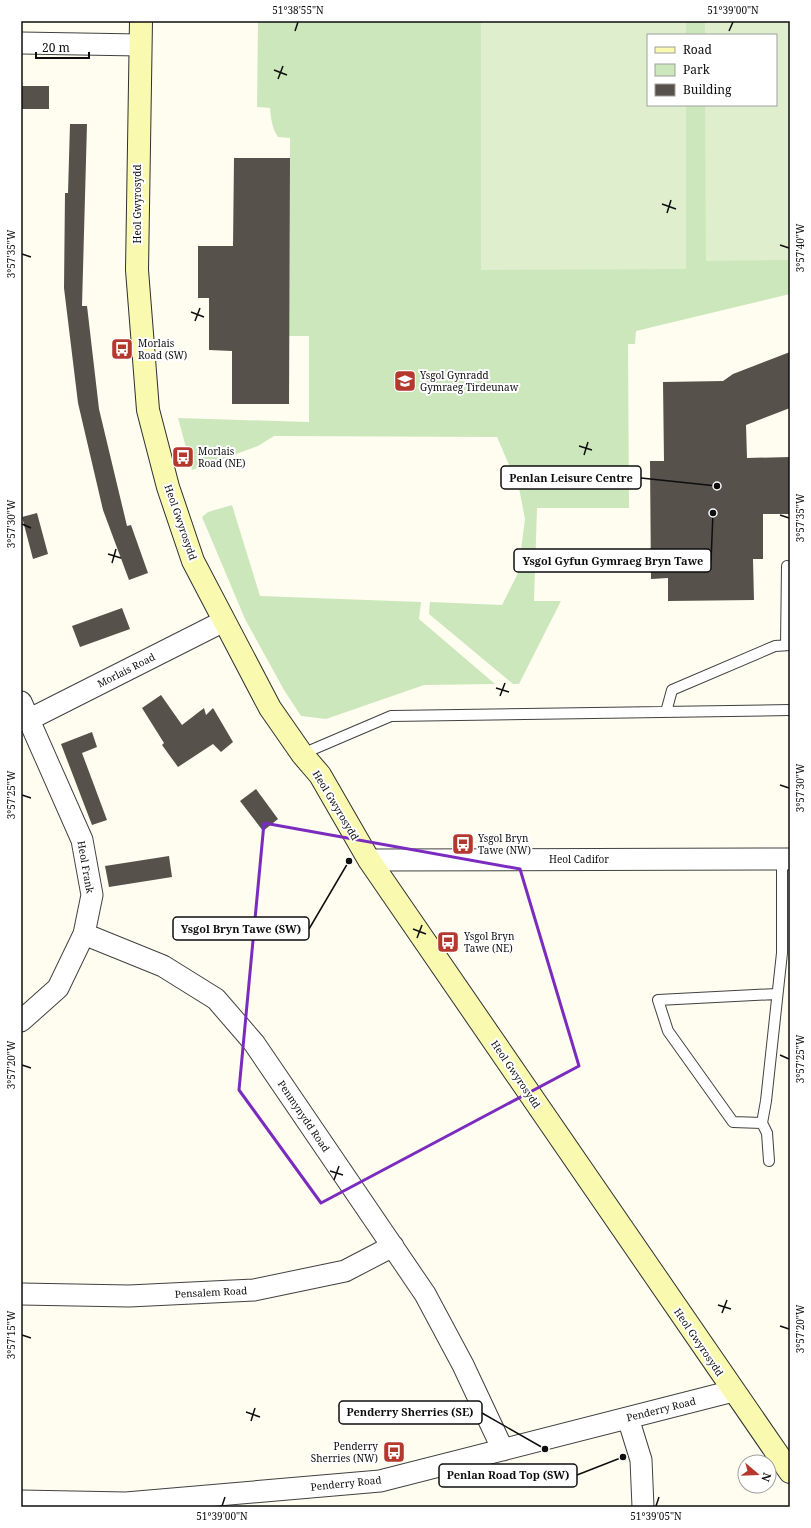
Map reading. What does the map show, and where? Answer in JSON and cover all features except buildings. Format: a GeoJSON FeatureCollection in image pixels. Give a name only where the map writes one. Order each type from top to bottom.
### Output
{"type":"FeatureCollection","features":[{"type":"Feature","properties":{"kind":"street","name":"Heol Gwyrosydd"},"geometry":{"type":"LineString","coordinates":[[141,21],[137,270],[148,410],[168,487],[193,561],[270,708],[302,754],[320,775],[369,860],[790,1472]]}},
{"type":"Feature","properties":{"kind":"street"},"geometry":{"type":"LineString","coordinates":[[21,43],[140,45]]}},
{"type":"Feature","properties":{"kind":"street","name":"Morlais Road"},"geometry":{"type":"LineString","coordinates":[[25,711],[224,621]]}},
{"type":"Feature","properties":{"kind":"street","name":"Heol Frank"},"geometry":{"type":"LineString","coordinates":[[21,1021],[58,988],[84,934],[92,895],[82,840],[25,711]]}},
{"type":"Feature","properties":{"kind":"street","name":"Heol Cadifor"},"geometry":{"type":"LineString","coordinates":[[369,860],[786,859]]}},
{"type":"Feature","properties":{"kind":"street","name":"Penmynydd Road"},"geometry":{"type":"LineString","coordinates":[[84,934],[163,966],[216,999],[254,1043],[425,1294],[463,1365],[503,1450]]}},
{"type":"Feature","properties":{"kind":"street","name":"Pensalem Road"},"geometry":{"type":"LineString","coordinates":[[21,1294],[129,1296],[254,1290],[345,1271],[393,1246]]}},
{"type":"Feature","properties":{"kind":"street","name":"Penderry Road"},"geometry":{"type":"LineString","coordinates":[[21,1501],[126,1503],[380,1481],[733,1391]]}},
{"type":"Feature","properties":{"kind":"street"},"geometry":{"type":"LineString","coordinates":[[628,1418],[641,1460],[643,1507]]}},
{"type":"Feature","properties":{"kind":"lane"},"geometry":{"type":"LineString","coordinates":[[666,712],[673,686],[775,646],[788,645],[786,566]]}},
{"type":"Feature","properties":{"kind":"lane"},"geometry":{"type":"LineString","coordinates":[[302,754],[391,716],[790,710]]}},
{"type":"Feature","properties":{"kind":"lane"},"geometry":{"type":"LineString","coordinates":[[769,1161],[767,1132],[762,1123],[766,1101],[776,994],[782,953],[786,859]]}},
{"type":"Feature","properties":{"kind":"lane"},"geometry":{"type":"LineString","coordinates":[[762,1123],[733,1122],[668,1031],[658,1000],[776,994]]}},
{"type":"Feature","properties":{"kind":"highlighted area"},"geometry":{"type":"Polygon","coordinates":[[[264,823],[520,869],[579,1066],[321,1203],[239,1090],[264,823]]]}},
{"type":"Feature","properties":{"kind":"green space"},"geometry":{"type":"Polygon","coordinates":[[[258,21],[790,21],[790,294],[636,331],[635,344],[628,344],[629,508],[537,508],[534,601],[561,601],[519,684],[513,684],[429,614],[430,602],[502,605],[518,573],[525,519],[519,488],[497,437],[274,436],[258,446],[192,470],[178,418],[309,422],[309,336],[289,336],[290,138],[278,137],[276,134],[271,119],[270,108],[257,107],[258,21]]]}},
{"type":"Feature","properties":{"kind":"green space"},"geometry":{"type":"Polygon","coordinates":[[[481,21],[686,21],[686,34],[647,34],[647,106],[686,106],[686,269],[481,270],[481,21]]]}},
{"type":"Feature","properties":{"kind":"green space"},"geometry":{"type":"Polygon","coordinates":[[[705,21],[790,21],[790,260],[706,261],[705,106],[777,106],[777,34],[705,34],[705,21]]]}},
{"type":"Feature","properties":{"kind":"green space"},"geometry":{"type":"Polygon","coordinates":[[[232,505],[260,596],[421,602],[419,619],[495,684],[424,685],[326,719],[301,716],[284,690],[245,619],[202,517],[208,512],[232,505]]]}},
{"type":"Feature","properties":{"kind":"place","name":"Morlais Road (SW)"},"geometry":{"type":"Point","coordinates":[122,349]}},
{"type":"Feature","properties":{"kind":"place","name":"Ysgol Gynradd Gymraeg Tirdeunaw"},"geometry":{"type":"Point","coordinates":[405,381]}},
{"type":"Feature","properties":{"kind":"place","name":"Morlais Road (NE)"},"geometry":{"type":"Point","coordinates":[183,457]}},
{"type":"Feature","properties":{"kind":"place","name":"Penlan Leisure Centre"},"geometry":{"type":"Point","coordinates":[717,486]}},
{"type":"Feature","properties":{"kind":"place","name":"Ysgol Gyfun Gymraeg Bryn Tawe"},"geometry":{"type":"Point","coordinates":[713,513]}},
{"type":"Feature","properties":{"kind":"place","name":"Ysgol Bryn Tawe (NW)"},"geometry":{"type":"Point","coordinates":[463,844]}},
{"type":"Feature","properties":{"kind":"place","name":"Ysgol Bryn Tawe (SW)"},"geometry":{"type":"Point","coordinates":[349,861]}},
{"type":"Feature","properties":{"kind":"place","name":"Ysgol Bryn Tawe (NE)"},"geometry":{"type":"Point","coordinates":[448,942]}},
{"type":"Feature","properties":{"kind":"place","name":"Penderry Sherries (SE)"},"geometry":{"type":"Point","coordinates":[545,1449]}},
{"type":"Feature","properties":{"kind":"place","name":"Penderry Sherries (NW)"},"geometry":{"type":"Point","coordinates":[394,1452]}},
{"type":"Feature","properties":{"kind":"place","name":"Penlan Road Top (SW)"},"geometry":{"type":"Point","coordinates":[623,1457]}}]}
